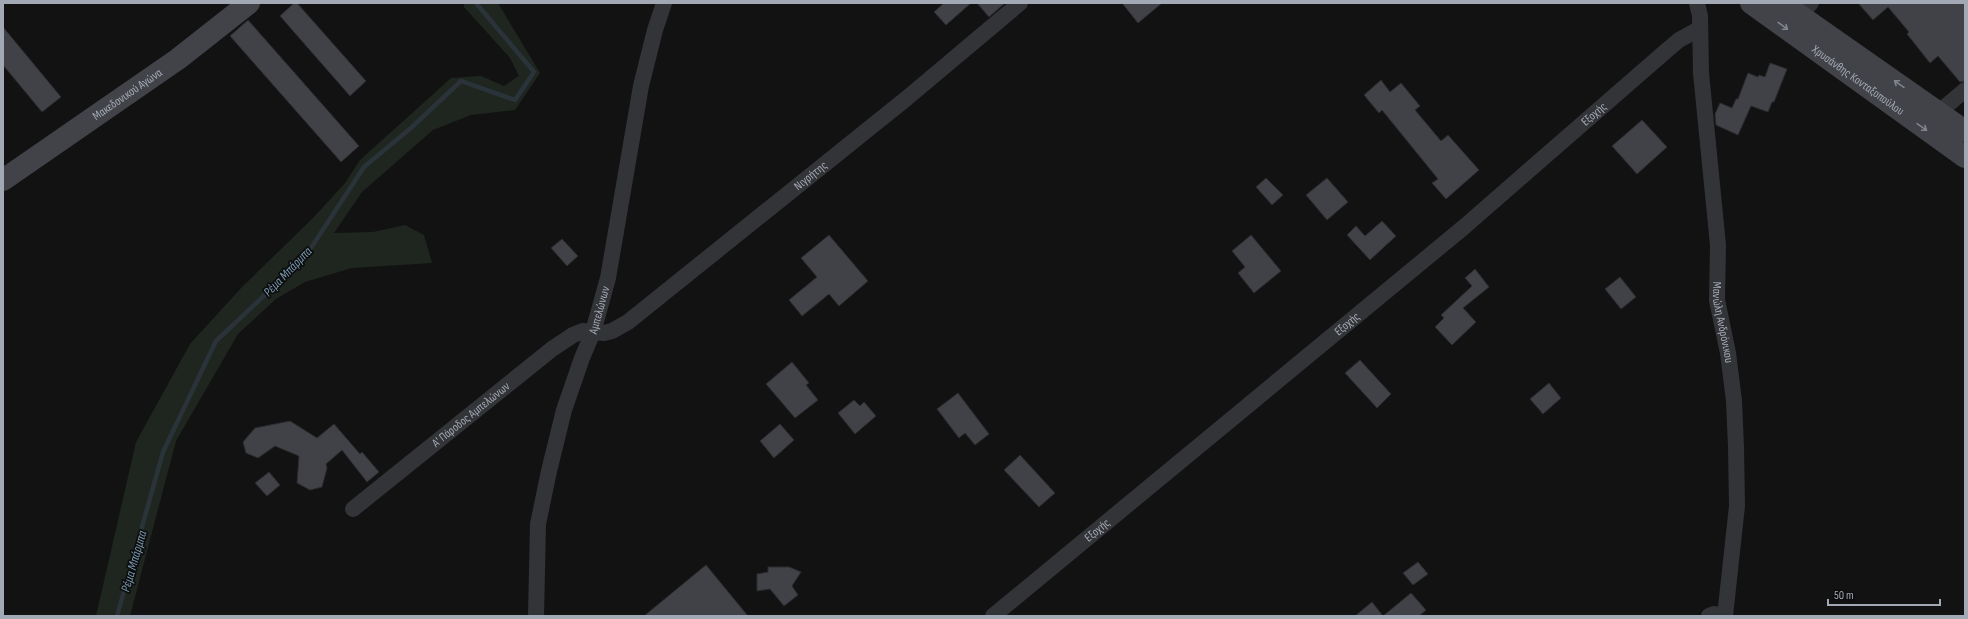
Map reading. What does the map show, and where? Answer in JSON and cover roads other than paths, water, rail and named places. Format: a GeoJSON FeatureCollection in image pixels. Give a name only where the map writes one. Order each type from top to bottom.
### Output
{"type":"FeatureCollection","features":[{"type":"Feature","properties":{"kind":"main road","name":"Μακεδονικού Αγώνα"},"geometry":{"type":"LineString","coordinates":[[3,180],[178,59],[249,3]]}},
{"type":"Feature","properties":{"kind":"main road","name":"Χρυσάνθης Κονταξοπούλου"},"geometry":{"type":"LineString","coordinates":[[1751,3],[1965,157]]}},
{"type":"Feature","properties":{"kind":"main road","name":"Χρυσάνθης Κονταξοπούλου"},"geometry":{"type":"LineString","coordinates":[[1797,7],[1965,131]]}},
{"type":"Feature","properties":{"kind":"street","name":"Αμπελώνων"},"geometry":{"type":"LineString","coordinates":[[536,616],[538,524],[564,410],[582,358],[593,332],[608,278],[640,86],[664,3]]}},
{"type":"Feature","properties":{"kind":"street","name":"Νιγρήτης"},"geometry":{"type":"LineString","coordinates":[[593,332],[604,333],[612,331],[628,322],[907,98],[1020,3]]}},
{"type":"Feature","properties":{"kind":"street","name":"Μανώλη Ανδρόνικου"},"geometry":{"type":"LineString","coordinates":[[1697,3],[1700,16],[1700,73],[1718,245],[1717,300],[1728,353],[1734,401],[1737,506],[1724,616]]}},
{"type":"Feature","properties":{"kind":"street","name":"Εξοχής"},"geometry":{"type":"LineString","coordinates":[[993,616],[1464,227],[1666,51],[1699,29]]}},
{"type":"Feature","properties":{"kind":"street"},"geometry":{"type":"LineString","coordinates":[[1939,112],[1965,90]]}},
{"type":"Feature","properties":{"kind":"street","name":"Α' Πάροδος Αμπελώνων"},"geometry":{"type":"LineString","coordinates":[[353,509],[552,349],[573,335],[583,331],[593,332]]}},
{"type":"Feature","properties":{"kind":"street"},"geometry":{"type":"LineString","coordinates":[[1709,616],[1714,614],[1721,616]]}},
{"type":"Feature","properties":{"kind":"waterway","name":"Ρέμα Μπάρμπα"},"geometry":{"type":"LineString","coordinates":[[117,616],[163,452],[216,341],[305,257],[364,167],[412,127],[461,81],[515,100],[534,72],[476,3]]}}]}
